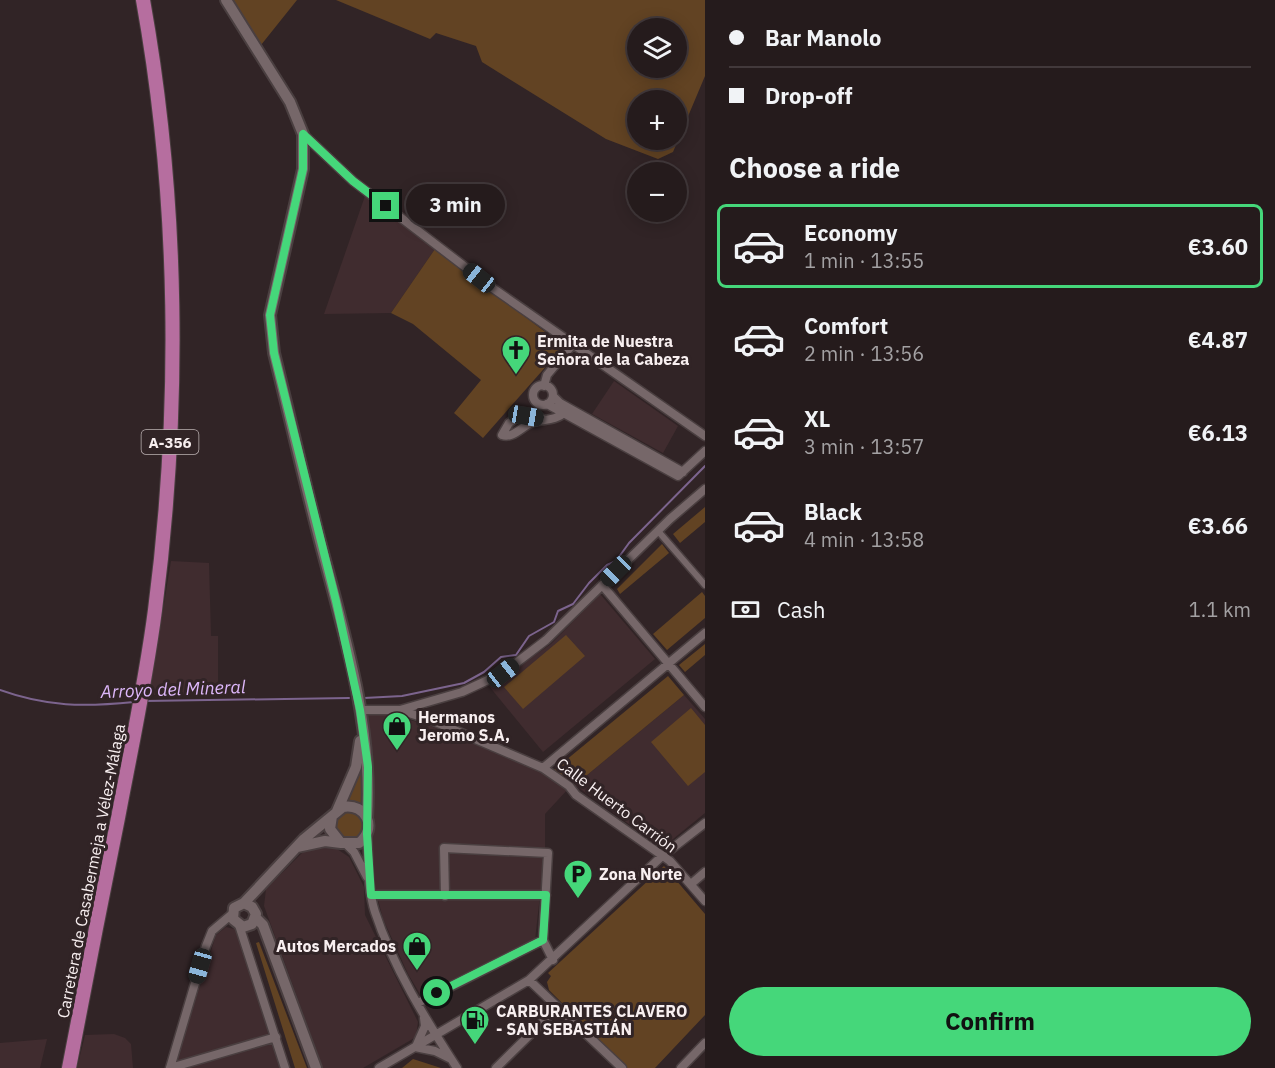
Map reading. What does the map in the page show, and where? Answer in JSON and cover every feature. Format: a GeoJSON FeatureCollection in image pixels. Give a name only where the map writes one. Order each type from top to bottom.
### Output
{"type":"FeatureCollection","features":[{"type":"Feature","properties":{"kind":"main road","name":"Carretera de Casabermeja a Vélez-Málaga"},"geometry":{"type":"LineString","coordinates":[[69,1068],[139,711],[164,532],[170,435],[172,336],[166,190],[153,53],[143,0]]}},
{"type":"Feature","properties":{"kind":"street"},"geometry":{"type":"LineString","coordinates":[[226,0],[290,102],[303,134],[303,169],[270,315],[274,353],[336,601],[360,710],[368,767],[367,834],[371,891],[375,912],[394,956],[435,1035],[455,1064]]}},
{"type":"Feature","properties":{"kind":"street"},"geometry":{"type":"LineString","coordinates":[[303,134],[362,188],[494,289],[705,436]]}},
{"type":"Feature","properties":{"kind":"street"},"geometry":{"type":"LineString","coordinates":[[544,386],[547,375],[573,344]]}},
{"type":"Feature","properties":{"kind":"street"},"geometry":{"type":"LineString","coordinates":[[544,386],[549,388],[553,396],[680,474],[565,412],[547,404],[538,404],[533,396],[535,389],[544,386]]}},
{"type":"Feature","properties":{"kind":"street"},"geometry":{"type":"LineString","coordinates":[[547,404],[553,396]]}},
{"type":"Feature","properties":{"kind":"street"},"geometry":{"type":"LineString","coordinates":[[543,419],[552,420],[565,412]]}},
{"type":"Feature","properties":{"kind":"street"},"geometry":{"type":"LineString","coordinates":[[680,474],[705,451]]}},
{"type":"Feature","properties":{"kind":"street"},"geometry":{"type":"LineString","coordinates":[[360,710],[399,710],[462,692],[503,673],[546,640],[658,531],[705,489]]}},
{"type":"Feature","properties":{"kind":"street"},"geometry":{"type":"LineString","coordinates":[[658,531],[705,585]]}},
{"type":"Feature","properties":{"kind":"street"},"geometry":{"type":"LineString","coordinates":[[602,585],[705,707]]}},
{"type":"Feature","properties":{"kind":"street"},"geometry":{"type":"LineString","coordinates":[[543,768],[705,633]]}},
{"type":"Feature","properties":{"kind":"street"},"geometry":{"type":"LineString","coordinates":[[430,720],[430,708],[436,700]]}},
{"type":"Feature","properties":{"kind":"street","name":"Calle Huerto Carrión"},"geometry":{"type":"LineString","coordinates":[[399,710],[430,720],[543,768],[661,857],[692,884],[705,901]]}},
{"type":"Feature","properties":{"kind":"street"},"geometry":{"type":"LineString","coordinates":[[362,723],[356,767],[334,813],[330,829],[363,866],[371,891]]}},
{"type":"Feature","properties":{"kind":"street"},"geometry":{"type":"LineString","coordinates":[[170,1068],[206,946],[218,927],[244,916],[261,883],[334,813],[349,806],[356,807],[368,819]]}},
{"type":"Feature","properties":{"kind":"street"},"geometry":{"type":"LineString","coordinates":[[379,1068],[529,980],[661,857],[705,823]]}},
{"type":"Feature","properties":{"kind":"street"},"geometry":{"type":"LineString","coordinates":[[297,847],[325,841],[344,844],[359,843],[367,834]]}},
{"type":"Feature","properties":{"kind":"street"},"geometry":{"type":"LineString","coordinates":[[445,896],[444,848],[548,853],[543,940],[553,960]]}},
{"type":"Feature","properties":{"kind":"street"},"geometry":{"type":"LineString","coordinates":[[692,884],[705,872]]}},
{"type":"Feature","properties":{"kind":"street"},"geometry":{"type":"LineString","coordinates":[[371,891],[445,896],[546,895]]}},
{"type":"Feature","properties":{"kind":"street"},"geometry":{"type":"LineString","coordinates":[[244,916],[272,951],[315,1068]]}},
{"type":"Feature","properties":{"kind":"street"},"geometry":{"type":"LineString","coordinates":[[244,916],[285,1068]]}},
{"type":"Feature","properties":{"kind":"street"},"geometry":{"type":"LineString","coordinates":[[420,1006],[543,940]]}},
{"type":"Feature","properties":{"kind":"street"},"geometry":{"type":"LineString","coordinates":[[529,980],[621,1068]]}},
{"type":"Feature","properties":{"kind":"street"},"geometry":{"type":"LineString","coordinates":[[415,1047],[426,1026],[420,1006]]}},
{"type":"Feature","properties":{"kind":"street"},"geometry":{"type":"LineString","coordinates":[[496,1068],[557,1008]]}},
{"type":"Feature","properties":{"kind":"street"},"geometry":{"type":"LineString","coordinates":[[170,1068],[276,1037]]}},
{"type":"Feature","properties":{"kind":"street"},"geometry":{"type":"LineString","coordinates":[[681,1068],[705,1043]]}},
{"type":"Feature","properties":{"kind":"street"},"geometry":{"type":"LineString","coordinates":[[415,1047],[435,1051],[455,1064]]}},
{"type":"Feature","properties":{"kind":"shaded area"},"geometry":{"type":"Polygon","coordinates":[[[233,0],[297,0],[261,45],[233,0]]]}},
{"type":"Feature","properties":{"kind":"shaded area"},"geometry":{"type":"Polygon","coordinates":[[[336,0],[705,0],[705,76],[687,119],[687,90],[627,90],[627,147],[606,139],[482,62],[476,46],[436,33],[430,39],[336,0]]]}},
{"type":"Feature","properties":{"kind":"shaded area"},"geometry":{"type":"Polygon","coordinates":[[[635,150],[674,150],[658,159],[635,150]]]}},
{"type":"Feature","properties":{"kind":"shaded area"},"geometry":{"type":"Polygon","coordinates":[[[365,196],[435,249],[391,313],[324,314],[365,196]]]}},
{"type":"Feature","properties":{"kind":"shaded area"},"geometry":{"type":"Polygon","coordinates":[[[435,249],[564,346],[483,438],[454,413],[481,380],[413,324],[391,313],[435,249]]]}},
{"type":"Feature","properties":{"kind":"shaded area"},"geometry":{"type":"Polygon","coordinates":[[[614,381],[678,426],[663,453],[592,414],[614,381]]]}},
{"type":"Feature","properties":{"kind":"shaded area"},"geometry":{"type":"Polygon","coordinates":[[[705,507],[705,522],[680,543],[673,534],[705,507]]]}},
{"type":"Feature","properties":{"kind":"shaded area"},"geometry":{"type":"Polygon","coordinates":[[[662,544],[669,553],[620,594],[617,589],[662,544]]]}},
{"type":"Feature","properties":{"kind":"shaded area"},"geometry":{"type":"Polygon","coordinates":[[[171,561],[209,563],[211,636],[218,636],[218,694],[149,695],[171,561]]]}},
{"type":"Feature","properties":{"kind":"shaded area"},"geometry":{"type":"Polygon","coordinates":[[[702,592],[705,596],[705,618],[667,650],[653,634],[702,592]]]}},
{"type":"Feature","properties":{"kind":"shaded area"},"geometry":{"type":"Polygon","coordinates":[[[600,594],[655,659],[543,752],[489,686],[551,644],[600,594]]]}},
{"type":"Feature","properties":{"kind":"shaded area"},"geometry":{"type":"Polygon","coordinates":[[[566,635],[585,656],[523,709],[504,687],[566,635]]]}},
{"type":"Feature","properties":{"kind":"shaded area"},"geometry":{"type":"Polygon","coordinates":[[[705,644],[705,655],[685,672],[679,665],[705,644]]]}},
{"type":"Feature","properties":{"kind":"shaded area"},"geometry":{"type":"Polygon","coordinates":[[[668,676],[684,695],[575,785],[554,770],[668,676]]]}},
{"type":"Feature","properties":{"kind":"shaded area"},"geometry":{"type":"Polygon","coordinates":[[[684,695],[705,719],[705,813],[662,848],[575,785],[684,695]]]}},
{"type":"Feature","properties":{"kind":"shaded area"},"geometry":{"type":"Polygon","coordinates":[[[691,708],[705,725],[705,772],[688,786],[651,742],[691,708]]]}},
{"type":"Feature","properties":{"kind":"shaded area"},"geometry":{"type":"Polygon","coordinates":[[[371,712],[423,723],[542,770],[568,789],[545,814],[545,850],[535,940],[423,999],[408,974],[383,919],[374,884],[367,715],[371,712]]]}},
{"type":"Feature","properties":{"kind":"shaded area"},"geometry":{"type":"Polygon","coordinates":[[[363,765],[363,804],[347,800],[363,765]]]}},
{"type":"Feature","properties":{"kind":"shaded area"},"geometry":{"type":"Polygon","coordinates":[[[349,812],[359,816],[363,826],[359,836],[349,840],[339,836],[335,826],[339,816],[349,812]]]}},
{"type":"Feature","properties":{"kind":"shaded area"},"geometry":{"type":"Polygon","coordinates":[[[321,847],[337,849],[349,857],[364,887],[365,915],[418,1022],[416,1037],[363,1068],[323,1068],[264,906],[266,889],[305,850],[321,847]]]}},
{"type":"Feature","properties":{"kind":"shaded area"},"geometry":{"type":"Polygon","coordinates":[[[664,866],[705,914],[705,1015],[655,1068],[627,1068],[549,990],[547,982],[551,976],[548,973],[664,866]]]}},
{"type":"Feature","properties":{"kind":"shaded area"},"geometry":{"type":"Polygon","coordinates":[[[226,927],[238,930],[281,1068],[174,1068],[216,935],[226,927]]]}},
{"type":"Feature","properties":{"kind":"shaded area"},"geometry":{"type":"Polygon","coordinates":[[[259,942],[307,1068],[295,1068],[256,943],[259,942]]]}},
{"type":"Feature","properties":{"kind":"shaded area"},"geometry":{"type":"Polygon","coordinates":[[[114,1034],[125,1038],[131,1044],[133,1068],[77,1068],[85,1035],[114,1034]]]}},
{"type":"Feature","properties":{"kind":"shaded area"},"geometry":{"type":"Polygon","coordinates":[[[47,1039],[40,1068],[0,1068],[0,1043],[47,1039]]]}},
{"type":"Feature","properties":{"kind":"shaded area"},"geometry":{"type":"Polygon","coordinates":[[[413,1059],[441,1068],[402,1068],[413,1059]]]}},
{"type":"Feature","properties":{"kind":"waterway","name":"Arroyo del Mineral"},"geometry":{"type":"LineString","coordinates":[[364,698],[402,696],[464,683],[484,672],[501,657],[516,655],[529,636],[554,622],[558,611],[573,604],[589,583],[607,565],[616,561],[629,543],[705,466]]}},
{"type":"Feature","properties":{"kind":"waterway","name":"Arroyo del Mineral"},"geometry":{"type":"LineString","coordinates":[[0,690],[50,703],[99,705],[134,702]]}},
{"type":"Feature","properties":{"kind":"waterway","name":"Arroyo del Mineral"},"geometry":{"type":"LineString","coordinates":[[145,701],[349,698]]}},
{"type":"Feature","properties":{"kind":"place","name":"Ermita de Nuestra Señora de la Cabeza"},"geometry":{"type":"Point","coordinates":[516,376]}},
{"type":"Feature","properties":{"kind":"place","name":"Hermanos Jeromo S.A,"},"geometry":{"type":"Point","coordinates":[397,752]}},
{"type":"Feature","properties":{"kind":"place","name":"Zona Norte"},"geometry":{"type":"Point","coordinates":[578,900]}},
{"type":"Feature","properties":{"kind":"place","name":"Autos Mercados"},"geometry":{"type":"Point","coordinates":[417,972]}},
{"type":"Feature","properties":{"kind":"place","name":"CARBURANTES CLAVERO - SAN SEBASTIÁN"},"geometry":{"type":"Point","coordinates":[475,1046]}},
{"type":"Feature","properties":{"kind":"route"},"geometry":{"type":"LineString","coordinates":[[386,206],[353,181],[303,134],[305,149],[297,204],[270,315],[274,353],[336,601],[360,710],[368,767],[369,828],[367,834],[371,895],[546,895],[543,940],[514,952],[437,993]]}}]}
